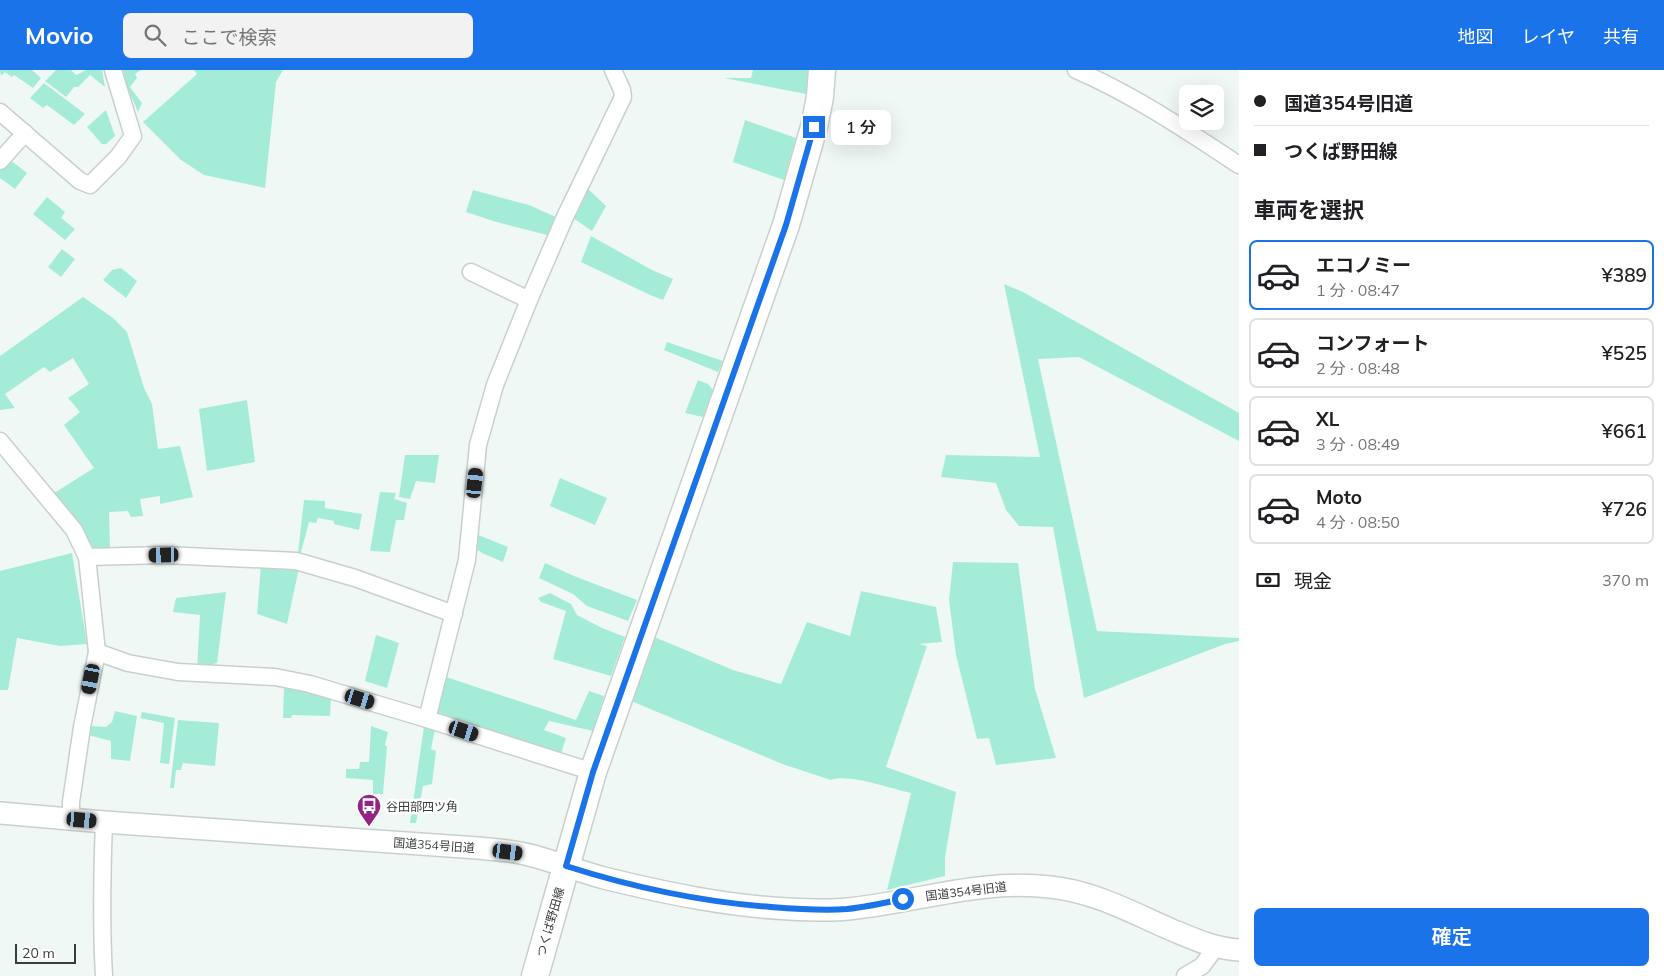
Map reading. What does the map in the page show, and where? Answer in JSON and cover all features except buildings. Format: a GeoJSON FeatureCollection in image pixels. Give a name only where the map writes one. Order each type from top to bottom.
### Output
{"type":"FeatureCollection","features":[{"type":"Feature","properties":{"kind":"main road","name":"つくば野田線"},"geometry":{"type":"LineString","coordinates":[[535,976],[593,772],[786,225],[814,127],[820,97],[822,70]]}},
{"type":"Feature","properties":{"kind":"street"},"geometry":{"type":"LineString","coordinates":[[0,112],[80,181],[90,185],[118,156],[133,136],[113,70]]}},
{"type":"Feature","properties":{"kind":"street"},"geometry":{"type":"LineString","coordinates":[[428,719],[467,560],[478,445],[495,385],[565,217],[623,97],[613,70]]}},
{"type":"Feature","properties":{"kind":"street"},"geometry":{"type":"LineString","coordinates":[[1076,70],[1131,98],[1239,164]]}},
{"type":"Feature","properties":{"kind":"street"},"geometry":{"type":"LineString","coordinates":[[0,161],[25,133]]}},
{"type":"Feature","properties":{"kind":"street"},"geometry":{"type":"LineString","coordinates":[[471,272],[529,300]]}},
{"type":"Feature","properties":{"kind":"street"},"geometry":{"type":"LineString","coordinates":[[0,441],[74,530],[87,557],[97,652],[82,727],[70,819]]}},
{"type":"Feature","properties":{"kind":"street"},"geometry":{"type":"LineString","coordinates":[[87,557],[164,555],[296,561],[355,578],[454,614]]}},
{"type":"Feature","properties":{"kind":"street"},"geometry":{"type":"LineString","coordinates":[[97,652],[128,663],[178,672],[275,677],[293,681],[428,719],[593,772]]}},
{"type":"Feature","properties":{"kind":"street","name":"国道354号旧道"},"geometry":{"type":"LineString","coordinates":[[0,813],[478,848],[523,853],[602,878],[672,894],[733,904],[789,909],[846,909],[952,890],[1001,885],[1052,887],[1071,890],[1099,899],[1197,941],[1216,947],[1239,950]]}},
{"type":"Feature","properties":{"kind":"street"},"geometry":{"type":"LineString","coordinates":[[104,822],[102,894],[104,976]]}},
{"type":"Feature","properties":{"kind":"street"},"geometry":{"type":"LineString","coordinates":[[1185,976],[1202,966],[1216,947]]}},
{"type":"Feature","properties":{"kind":"green space"},"geometry":{"type":"Polygon","coordinates":[[[0,70],[32,70],[41,78],[33,88],[14,75],[12,77],[5,72],[1,76],[0,70]]]}},
{"type":"Feature","properties":{"kind":"green space"},"geometry":{"type":"Polygon","coordinates":[[[56,70],[71,70],[76,75],[86,70],[102,70],[105,87],[90,75],[78,87],[74,87],[66,97],[45,81],[56,70]]]}},
{"type":"Feature","properties":{"kind":"green space"},"geometry":{"type":"Polygon","coordinates":[[[123,70],[141,70],[135,74],[137,78],[130,87],[142,103],[138,112],[128,89],[123,70]]]}},
{"type":"Feature","properties":{"kind":"green space"},"geometry":{"type":"Polygon","coordinates":[[[194,70],[283,70],[276,82],[265,188],[204,175],[181,160],[143,122],[197,74],[194,70]]]}},
{"type":"Feature","properties":{"kind":"green space"},"geometry":{"type":"Polygon","coordinates":[[[753,70],[808,70],[806,94],[724,78],[751,78],[753,70]]]}},
{"type":"Feature","properties":{"kind":"green space"},"geometry":{"type":"Polygon","coordinates":[[[44,83],[85,114],[74,125],[47,105],[43,108],[30,98],[44,83]]]}},
{"type":"Feature","properties":{"kind":"green space"},"geometry":{"type":"Polygon","coordinates":[[[106,110],[115,136],[106,144],[102,144],[87,127],[106,110]]]}},
{"type":"Feature","properties":{"kind":"green space"},"geometry":{"type":"Polygon","coordinates":[[[745,120],[796,138],[784,180],[733,162],[745,120]]]}},
{"type":"Feature","properties":{"kind":"green space"},"geometry":{"type":"Polygon","coordinates":[[[9,159],[27,173],[15,189],[0,178],[0,171],[9,159]]]}},
{"type":"Feature","properties":{"kind":"green space"},"geometry":{"type":"Polygon","coordinates":[[[588,189],[606,206],[592,231],[573,218],[588,189]]]}},
{"type":"Feature","properties":{"kind":"green space"},"geometry":{"type":"Polygon","coordinates":[[[473,190],[529,205],[556,217],[547,235],[493,221],[466,212],[473,190]]]}},
{"type":"Feature","properties":{"kind":"green space"},"geometry":{"type":"Polygon","coordinates":[[[47,197],[65,212],[61,218],[75,229],[65,240],[33,214],[47,197]]]}},
{"type":"Feature","properties":{"kind":"green space"},"geometry":{"type":"Polygon","coordinates":[[[591,236],[652,270],[673,279],[663,300],[581,262],[591,236]]]}},
{"type":"Feature","properties":{"kind":"green space"},"geometry":{"type":"Polygon","coordinates":[[[62,249],[75,259],[61,277],[48,267],[62,249]]]}},
{"type":"Feature","properties":{"kind":"green space"},"geometry":{"type":"Polygon","coordinates":[[[121,268],[137,281],[126,298],[103,280],[112,270],[121,268]]]}},
{"type":"Feature","properties":{"kind":"green space"},"geometry":{"type":"Polygon","coordinates":[[[1004,284],[1023,292],[1239,413],[1239,441],[1079,357],[1038,359],[1097,631],[1239,638],[1239,641],[1225,644],[1084,698],[1053,527],[1019,526],[1006,510],[996,483],[941,477],[946,455],[1040,457],[1004,284]]]}},
{"type":"Feature","properties":{"kind":"green space"},"geometry":{"type":"Polygon","coordinates":[[[83,297],[113,318],[127,332],[144,388],[152,404],[158,449],[180,446],[193,497],[160,504],[160,496],[140,499],[143,516],[131,517],[128,511],[109,512],[110,548],[94,549],[84,533],[51,495],[94,468],[64,425],[80,412],[68,398],[89,384],[73,358],[50,372],[44,367],[5,394],[15,408],[0,410],[0,356],[83,297]]]}},
{"type":"Feature","properties":{"kind":"green space"},"geometry":{"type":"Polygon","coordinates":[[[667,342],[723,361],[718,372],[664,350],[667,342]]]}},
{"type":"Feature","properties":{"kind":"green space"},"geometry":{"type":"Polygon","coordinates":[[[698,380],[708,384],[714,391],[703,417],[685,413],[698,380]]]}},
{"type":"Feature","properties":{"kind":"green space"},"geometry":{"type":"Polygon","coordinates":[[[247,400],[255,462],[207,471],[199,409],[247,400]]]}},
{"type":"Feature","properties":{"kind":"green space"},"geometry":{"type":"Polygon","coordinates":[[[405,455],[439,455],[435,483],[416,481],[410,499],[399,497],[405,455]]]}},
{"type":"Feature","properties":{"kind":"green space"},"geometry":{"type":"Polygon","coordinates":[[[560,478],[607,498],[595,525],[550,506],[560,478]]]}},
{"type":"Feature","properties":{"kind":"green space"},"geometry":{"type":"Polygon","coordinates":[[[380,492],[396,493],[394,499],[407,503],[404,520],[396,520],[390,552],[370,551],[380,492]]]}},
{"type":"Feature","properties":{"kind":"green space"},"geometry":{"type":"Polygon","coordinates":[[[304,500],[325,501],[325,508],[362,514],[359,530],[334,524],[334,521],[318,518],[316,523],[309,522],[301,552],[298,553],[304,500]]]}},
{"type":"Feature","properties":{"kind":"green space"},"geometry":{"type":"Polygon","coordinates":[[[476,534],[508,547],[503,562],[475,548],[476,534]]]}},
{"type":"Feature","properties":{"kind":"green space"},"geometry":{"type":"Polygon","coordinates":[[[72,553],[87,644],[60,646],[17,638],[8,690],[0,690],[0,571],[72,553]]]}},
{"type":"Feature","properties":{"kind":"green space"},"geometry":{"type":"Polygon","coordinates":[[[953,562],[1018,563],[1035,689],[1056,758],[996,765],[989,738],[977,739],[956,655],[949,600],[953,562]]]}},
{"type":"Feature","properties":{"kind":"green space"},"geometry":{"type":"Polygon","coordinates":[[[545,563],[637,600],[628,621],[587,606],[573,594],[539,578],[545,563]]]}},
{"type":"Feature","properties":{"kind":"green space"},"geometry":{"type":"Polygon","coordinates":[[[261,564],[299,568],[287,624],[257,614],[261,564]]]}},
{"type":"Feature","properties":{"kind":"green space"},"geometry":{"type":"Polygon","coordinates":[[[861,591],[936,607],[942,642],[919,644],[927,646],[886,767],[956,792],[945,857],[945,876],[887,890],[911,793],[859,780],[838,778],[831,780],[785,765],[631,701],[652,636],[733,670],[781,684],[807,622],[850,636],[861,591]]]}},
{"type":"Feature","properties":{"kind":"green space"},"geometry":{"type":"Polygon","coordinates":[[[226,592],[217,663],[197,669],[200,615],[173,612],[176,598],[226,592]]]}},
{"type":"Feature","properties":{"kind":"green space"},"geometry":{"type":"Polygon","coordinates":[[[550,593],[571,604],[577,615],[625,637],[611,676],[553,659],[566,611],[541,602],[538,598],[550,593]]]}},
{"type":"Feature","properties":{"kind":"green space"},"geometry":{"type":"Polygon","coordinates":[[[376,635],[399,643],[387,688],[365,681],[376,635]]]}},
{"type":"Feature","properties":{"kind":"green space"},"geometry":{"type":"Polygon","coordinates":[[[446,677],[576,720],[589,691],[604,696],[593,731],[549,721],[544,730],[566,738],[560,757],[437,718],[436,707],[446,677]]]}},
{"type":"Feature","properties":{"kind":"green space"},"geometry":{"type":"Polygon","coordinates":[[[284,687],[331,696],[330,716],[292,715],[291,718],[283,718],[284,687]]]}},
{"type":"Feature","properties":{"kind":"green space"},"geometry":{"type":"Polygon","coordinates":[[[115,711],[137,716],[130,761],[111,759],[111,741],[88,735],[90,726],[106,727],[112,722],[115,711]]]}},
{"type":"Feature","properties":{"kind":"green space"},"geometry":{"type":"Polygon","coordinates":[[[142,712],[175,718],[169,764],[160,763],[164,723],[140,718],[142,712]]]}},
{"type":"Feature","properties":{"kind":"green space"},"geometry":{"type":"Polygon","coordinates":[[[178,720],[219,723],[215,766],[183,763],[181,770],[176,770],[174,788],[170,788],[178,720]]]}},
{"type":"Feature","properties":{"kind":"green space"},"geometry":{"type":"Polygon","coordinates":[[[371,726],[388,732],[385,745],[387,747],[383,794],[373,794],[373,780],[346,778],[346,769],[359,769],[360,762],[369,762],[371,726]]]}},
{"type":"Feature","properties":{"kind":"green space"},"geometry":{"type":"Polygon","coordinates":[[[424,726],[435,729],[431,749],[436,751],[432,784],[423,786],[416,823],[410,823],[424,726]]]}},
{"type":"Feature","properties":{"kind":"place","name":"谷田部四ツ角"},"geometry":{"type":"Point","coordinates":[369,827]}},
{"type":"Feature","properties":{"kind":"route"},"geometry":{"type":"LineString","coordinates":[[814,127],[786,225],[593,772],[566,866],[602,878],[672,894],[733,904],[822,910],[846,909],[903,899]]}}]}
